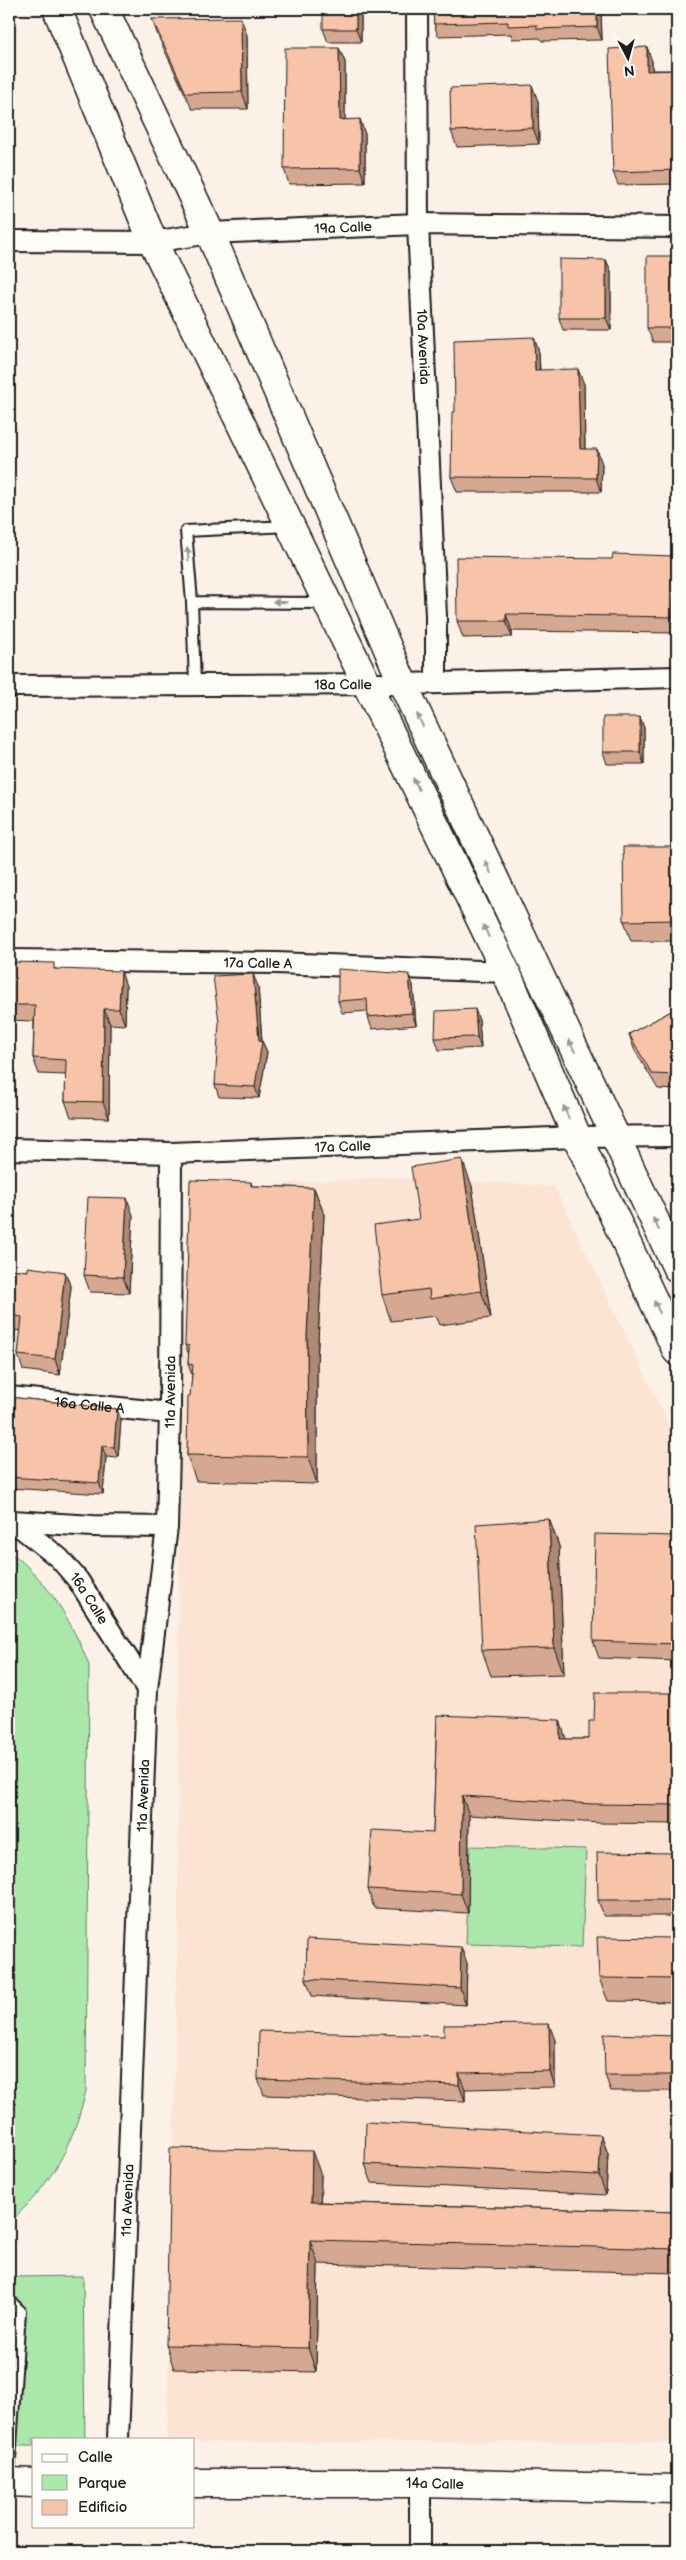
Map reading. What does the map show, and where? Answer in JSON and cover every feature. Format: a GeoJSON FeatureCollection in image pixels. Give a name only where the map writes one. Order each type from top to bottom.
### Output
{"type":"FeatureCollection","features":[{"type":"Feature","properties":{"kind":"main road"},"geometry":{"type":"LineString","coordinates":[[57,9],[154,242],[506,972],[577,1137],[677,1351]]}},
{"type":"Feature","properties":{"kind":"main road"},"geometry":{"type":"LineString","coordinates":[[104,9],[210,233],[403,684],[677,1268]]}},
{"type":"Feature","properties":{"kind":"main road"},"geometry":{"type":"LineString","coordinates":[[9,2482],[32,2483]]}},
{"type":"Feature","properties":{"kind":"main road","name":"14a Calle"},"geometry":{"type":"LineString","coordinates":[[195,2483],[420,2483],[677,2489]]}},
{"type":"Feature","properties":{"kind":"street","name":"10a Avenida"},"geometry":{"type":"LineString","coordinates":[[417,9],[418,224],[436,616],[436,683]]}},
{"type":"Feature","properties":{"kind":"street","name":"19a Calle"},"geometry":{"type":"LineString","coordinates":[[9,241],[154,242],[210,233],[418,224],[677,228]]}},
{"type":"Feature","properties":{"kind":"street","name":"18a Calle"},"geometry":{"type":"LineString","coordinates":[[9,686],[403,684],[677,677]]}},
{"type":"Feature","properties":{"kind":"street","name":"17a Calle A"},"geometry":{"type":"LineString","coordinates":[[9,960],[276,963],[506,972]]}},
{"type":"Feature","properties":{"kind":"street","name":"17a Calle"},"geometry":{"type":"LineString","coordinates":[[9,1149],[171,1153],[577,1137],[677,1136]]}},
{"type":"Feature","properties":{"kind":"street","name":"11a Avenida"},"geometry":{"type":"LineString","coordinates":[[118,2438],[147,1689],[167,1527],[170,1413],[171,1153]]}},
{"type":"Feature","properties":{"kind":"street","name":"16a Calle A"},"geometry":{"type":"LineString","coordinates":[[9,1397],[170,1413]]}},
{"type":"Feature","properties":{"kind":"street","name":"16a Calle"},"geometry":{"type":"LineString","coordinates":[[11,1521],[93,1526],[167,1527]]}},
{"type":"Feature","properties":{"kind":"street","name":"16a Calle"},"geometry":{"type":"LineString","coordinates":[[11,1521],[59,1558],[78,1580],[147,1689]]}},
{"type":"Feature","properties":{"kind":"street"},"geometry":{"type":"LineString","coordinates":[[420,2483],[420,2551]]}},
{"type":"Feature","properties":{"kind":"lane"},"geometry":{"type":"LineString","coordinates":[[195,684],[192,602],[186,531],[292,526]]}},
{"type":"Feature","properties":{"kind":"lane"},"geometry":{"type":"LineString","coordinates":[[192,602],[329,603]]}},
{"type":"Feature","properties":{"kind":"lane"},"geometry":{"type":"LineString","coordinates":[[9,2300],[20,2311],[10,2426],[9,2476]]}},
{"type":"Feature","properties":{"kind":"shaded area"},"geometry":{"type":"Polygon","coordinates":[[[382,1177],[554,1186],[677,1441],[677,2442],[195,2442],[195,2438],[167,2438],[178,1914],[179,1469],[188,1190],[382,1177]]]}},
{"type":"Feature","properties":{"kind":"green space"},"geometry":{"type":"Polygon","coordinates":[[[9,1551],[23,1562],[57,1602],[74,1632],[89,1665],[86,2091],[67,2147],[49,2179],[9,2223],[9,1551]]]}},
{"type":"Feature","properties":{"kind":"green space"},"geometry":{"type":"Polygon","coordinates":[[[470,1846],[586,1849],[582,1947],[466,1944],[470,1846]]]}},
{"type":"Feature","properties":{"kind":"green space"},"geometry":{"type":"Polygon","coordinates":[[[83,2276],[85,2438],[32,2438],[32,2446],[9,2446],[9,2277],[83,2276]]]}},
{"type":"Feature","properties":{"kind":"building"},"geometry":{"type":"Polygon","coordinates":[[[323,9],[356,9],[356,29],[323,29],[323,9]]]}},
{"type":"Feature","properties":{"kind":"building"},"geometry":{"type":"Polygon","coordinates":[[[433,9],[597,9],[597,27],[537,29],[537,25],[508,26],[508,22],[434,24],[433,9]]]}},
{"type":"Feature","properties":{"kind":"building"},"geometry":{"type":"Polygon","coordinates":[[[241,18],[242,92],[186,93],[152,19],[241,18]]]}},
{"type":"Feature","properties":{"kind":"building"},"geometry":{"type":"Polygon","coordinates":[[[647,47],[647,71],[677,70],[677,170],[613,172],[609,49],[647,47]]]}},
{"type":"Feature","properties":{"kind":"building"},"geometry":{"type":"Polygon","coordinates":[[[285,48],[339,48],[340,120],[360,119],[360,168],[284,169],[285,48]]]}},
{"type":"Feature","properties":{"kind":"building"},"geometry":{"type":"Polygon","coordinates":[[[532,85],[533,128],[451,131],[450,88],[532,85]]]}},
{"type":"Feature","properties":{"kind":"building"},"geometry":{"type":"Polygon","coordinates":[[[647,256],[677,256],[677,328],[647,328],[647,256]]]}},
{"type":"Feature","properties":{"kind":"building"},"geometry":{"type":"Polygon","coordinates":[[[559,259],[606,260],[606,318],[559,318],[559,259]]]}},
{"type":"Feature","properties":{"kind":"building"},"geometry":{"type":"Polygon","coordinates":[[[534,337],[535,370],[578,369],[580,449],[597,449],[596,478],[451,477],[452,412],[455,412],[454,340],[534,337]]]}},
{"type":"Feature","properties":{"kind":"building"},"geometry":{"type":"Polygon","coordinates":[[[613,554],[675,556],[672,617],[506,614],[506,621],[457,621],[456,557],[612,559],[613,554]]]}},
{"type":"Feature","properties":{"kind":"building"},"geometry":{"type":"Polygon","coordinates":[[[603,717],[640,717],[640,752],[603,752],[603,717]]]}},
{"type":"Feature","properties":{"kind":"building"},"geometry":{"type":"Polygon","coordinates":[[[623,847],[677,847],[677,920],[624,921],[623,847]]]}},
{"type":"Feature","properties":{"kind":"building"},"geometry":{"type":"Polygon","coordinates":[[[9,962],[54,963],[54,969],[121,971],[119,1009],[104,1009],[103,1102],[65,1101],[66,1060],[33,1058],[35,1005],[9,1005],[9,962]]]}},
{"type":"Feature","properties":{"kind":"building"},"geometry":{"type":"Polygon","coordinates":[[[338,969],[409,974],[412,1013],[368,1017],[367,999],[338,1001],[338,969]]]}},
{"type":"Feature","properties":{"kind":"building"},"geometry":{"type":"Polygon","coordinates":[[[253,974],[259,1040],[262,1041],[255,1087],[215,1085],[219,1022],[213,976],[253,974]]]}},
{"type":"Feature","properties":{"kind":"building"},"geometry":{"type":"Polygon","coordinates":[[[677,1008],[677,1075],[652,1074],[629,1034],[677,1008]]]}},
{"type":"Feature","properties":{"kind":"building"},"geometry":{"type":"Polygon","coordinates":[[[475,1009],[477,1037],[435,1038],[436,1011],[475,1009]]]}},
{"type":"Feature","properties":{"kind":"building"},"geometry":{"type":"Polygon","coordinates":[[[462,1159],[481,1291],[430,1299],[429,1289],[382,1295],[374,1225],[419,1219],[411,1167],[462,1159]]]}},
{"type":"Feature","properties":{"kind":"building"},"geometry":{"type":"Polygon","coordinates":[[[190,1180],[251,1182],[251,1186],[314,1188],[307,1336],[308,1457],[187,1455],[188,1396],[190,1396],[193,1365],[188,1364],[189,1346],[185,1345],[190,1180]]]}},
{"type":"Feature","properties":{"kind":"building"},"geometry":{"type":"Polygon","coordinates":[[[88,1197],[127,1198],[123,1277],[84,1275],[88,1197]]]}},
{"type":"Feature","properties":{"kind":"building"},"geometry":{"type":"Polygon","coordinates":[[[28,1267],[65,1272],[55,1359],[18,1355],[22,1317],[9,1315],[9,1269],[28,1271],[28,1267]]]}},
{"type":"Feature","properties":{"kind":"building"},"geometry":{"type":"Polygon","coordinates":[[[9,1397],[117,1409],[114,1447],[102,1446],[99,1483],[9,1477],[9,1397]]]}},
{"type":"Feature","properties":{"kind":"building"},"geometry":{"type":"Polygon","coordinates":[[[549,1519],[554,1648],[482,1650],[476,1524],[549,1519]]]}},
{"type":"Feature","properties":{"kind":"building"},"geometry":{"type":"Polygon","coordinates":[[[595,1534],[674,1536],[673,1588],[677,1588],[677,1644],[593,1641],[595,1534]]]}},
{"type":"Feature","properties":{"kind":"building"},"geometry":{"type":"Polygon","coordinates":[[[595,1693],[677,1693],[677,1805],[593,1804],[462,1796],[461,1894],[368,1889],[372,1830],[433,1833],[437,1715],[560,1720],[560,1739],[589,1739],[589,1721],[594,1721],[595,1693]]]}},
{"type":"Feature","properties":{"kind":"building"},"geometry":{"type":"Polygon","coordinates":[[[597,1852],[677,1853],[677,1900],[598,1900],[597,1852]]]}},
{"type":"Feature","properties":{"kind":"building"},"geometry":{"type":"Polygon","coordinates":[[[597,1937],[677,1938],[677,1979],[599,1978],[597,1937]]]}},
{"type":"Feature","properties":{"kind":"building"},"geometry":{"type":"Polygon","coordinates":[[[307,1939],[461,1947],[460,1988],[306,1979],[307,1939]]]}},
{"type":"Feature","properties":{"kind":"building"},"geometry":{"type":"Polygon","coordinates":[[[549,2024],[550,2071],[459,2073],[459,2085],[258,2079],[259,2031],[444,2036],[444,2025],[549,2024]]]}},
{"type":"Feature","properties":{"kind":"building"},"geometry":{"type":"Polygon","coordinates":[[[604,2034],[677,2036],[677,2075],[605,2075],[604,2034]]]}},
{"type":"Feature","properties":{"kind":"building"},"geometry":{"type":"Polygon","coordinates":[[[366,2122],[601,2135],[599,2175],[365,2164],[366,2122]]]}},
{"type":"Feature","properties":{"kind":"building"},"geometry":{"type":"Polygon","coordinates":[[[170,2148],[312,2151],[311,2202],[677,2212],[677,2249],[310,2240],[308,2348],[166,2345],[170,2148]]]}}]}
